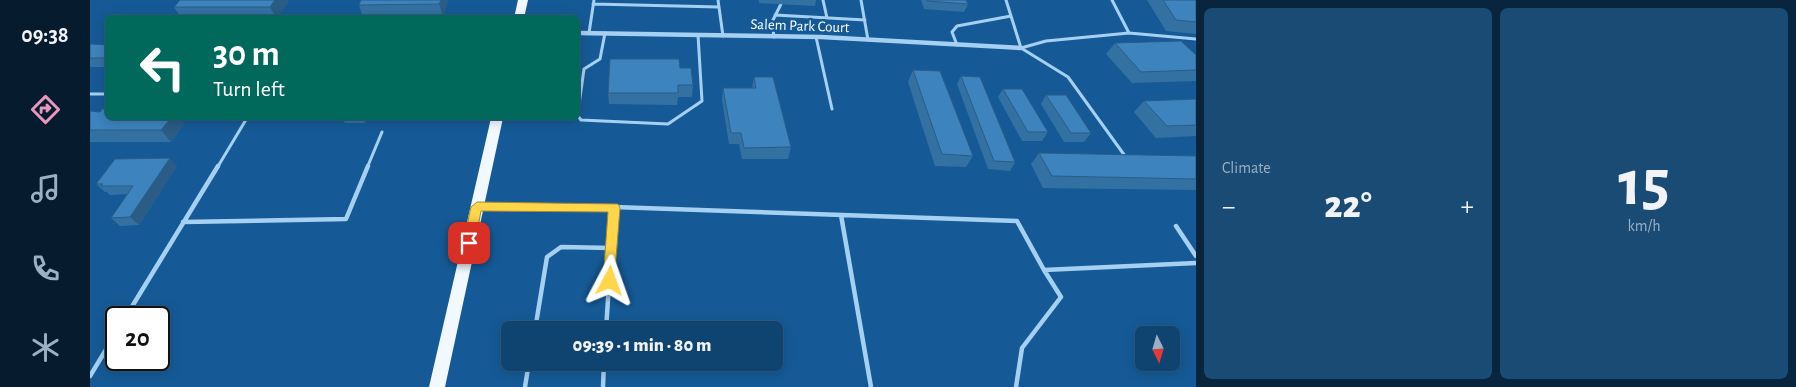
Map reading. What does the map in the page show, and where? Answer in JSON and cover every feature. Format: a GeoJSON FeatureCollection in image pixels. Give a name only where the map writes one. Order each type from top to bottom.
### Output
{"type":"FeatureCollection","features":[{"type":"Feature","properties":{"kind":"main road"},"geometry":{"type":"LineString","coordinates":[[520,15],[523,0]]}},
{"type":"Feature","properties":{"kind":"main road"},"geometry":{"type":"LineString","coordinates":[[437,387],[497,120]]}},
{"type":"Feature","properties":{"kind":"street","name":"Salem Park Court"},"geometry":{"type":"LineString","coordinates":[[580,33],[816,37],[1021,48]]}},
{"type":"Feature","properties":{"kind":"lane"},"geometry":{"type":"LineString","coordinates":[[718,0],[723,36]]}},
{"type":"Feature","properties":{"kind":"lane"},"geometry":{"type":"LineString","coordinates":[[824,0],[827,18]]}},
{"type":"Feature","properties":{"kind":"lane"},"geometry":{"type":"LineString","coordinates":[[861,0],[868,40]]}},
{"type":"Feature","properties":{"kind":"lane"},"geometry":{"type":"LineString","coordinates":[[1006,0],[1021,48],[1068,77],[1125,156]]}},
{"type":"Feature","properties":{"kind":"lane"},"geometry":{"type":"LineString","coordinates":[[1112,0],[1129,33]]}},
{"type":"Feature","properties":{"kind":"lane"},"geometry":{"type":"LineString","coordinates":[[588,33],[593,2],[719,7]]}},
{"type":"Feature","properties":{"kind":"lane"},"geometry":{"type":"LineString","coordinates":[[774,37],[772,22],[781,4]]}},
{"type":"Feature","properties":{"kind":"lane"},"geometry":{"type":"LineString","coordinates":[[775,15],[865,20]]}},
{"type":"Feature","properties":{"kind":"lane"},"geometry":{"type":"LineString","coordinates":[[956,45],[952,32],[957,26],[1011,16]]}},
{"type":"Feature","properties":{"kind":"lane"},"geometry":{"type":"LineString","coordinates":[[580,98],[584,69],[600,59],[605,33]]}},
{"type":"Feature","properties":{"kind":"lane"},"geometry":{"type":"LineString","coordinates":[[1021,48],[1046,41],[1129,33],[1196,39]]}},
{"type":"Feature","properties":{"kind":"lane"},"geometry":{"type":"LineString","coordinates":[[580,119],[668,124],[702,101],[698,35]]}},
{"type":"Feature","properties":{"kind":"lane"},"geometry":{"type":"LineString","coordinates":[[816,37],[832,109]]}},
{"type":"Feature","properties":{"kind":"lane"},"geometry":{"type":"LineString","coordinates":[[90,94],[105,94]]}},
{"type":"Feature","properties":{"kind":"lane"},"geometry":{"type":"LineString","coordinates":[[132,306],[246,120]]}},
{"type":"Feature","properties":{"kind":"lane"},"geometry":{"type":"LineString","coordinates":[[183,222],[346,219],[382,132]]}},
{"type":"Feature","properties":{"kind":"lane"},"geometry":{"type":"LineString","coordinates":[[477,207],[614,208],[1017,221],[1061,297],[1022,348],[1016,387]]}},
{"type":"Feature","properties":{"kind":"lane"},"geometry":{"type":"LineString","coordinates":[[607,321],[614,208]]}},
{"type":"Feature","properties":{"kind":"lane"},"geometry":{"type":"LineString","coordinates":[[841,214],[871,387]]}},
{"type":"Feature","properties":{"kind":"lane"},"geometry":{"type":"LineString","coordinates":[[1176,226],[1196,256]]}},
{"type":"Feature","properties":{"kind":"lane"},"geometry":{"type":"LineString","coordinates":[[536,321],[546,257],[561,247],[612,248]]}},
{"type":"Feature","properties":{"kind":"lane"},"geometry":{"type":"LineString","coordinates":[[1044,270],[1196,263]]}},
{"type":"Feature","properties":{"kind":"lane"},"geometry":{"type":"LineString","coordinates":[[90,376],[105,351]]}},
{"type":"Feature","properties":{"kind":"lane"},"geometry":{"type":"LineString","coordinates":[[526,387],[529,371]]}},
{"type":"Feature","properties":{"kind":"lane"},"geometry":{"type":"LineString","coordinates":[[603,387],[604,371]]}},
{"type":"Feature","properties":{"kind":"building"},"geometry":{"type":"Polygon","coordinates":[[[180,0],[275,0],[270,7],[174,7],[180,0]]]}},
{"type":"Feature","properties":{"kind":"building"},"geometry":{"type":"Polygon","coordinates":[[[361,0],[441,0],[439,4],[359,5],[361,0]]]}},
{"type":"Feature","properties":{"kind":"building"},"geometry":{"type":"Polygon","coordinates":[[[966,0],[968,4],[927,1],[966,0]]]}},
{"type":"Feature","properties":{"kind":"building"},"geometry":{"type":"Polygon","coordinates":[[[1163,0],[1196,0],[1196,22],[1176,20],[1163,0]]]}},
{"type":"Feature","properties":{"kind":"building"},"geometry":{"type":"Polygon","coordinates":[[[1181,41],[1196,55],[1196,70],[1141,72],[1115,43],[1181,41]]]}},
{"type":"Feature","properties":{"kind":"building"},"geometry":{"type":"Polygon","coordinates":[[[90,44],[105,45],[105,58],[90,58],[90,44]]]}},
{"type":"Feature","properties":{"kind":"building"},"geometry":{"type":"Polygon","coordinates":[[[610,59],[679,59],[680,68],[691,68],[693,85],[678,85],[678,93],[608,93],[610,59]]]}},
{"type":"Feature","properties":{"kind":"building"},"geometry":{"type":"Polygon","coordinates":[[[913,70],[940,71],[973,156],[942,154],[913,70]]]}},
{"type":"Feature","properties":{"kind":"building"},"geometry":{"type":"Polygon","coordinates":[[[961,76],[980,77],[1015,162],[994,161],[961,76]]]}},
{"type":"Feature","properties":{"kind":"building"},"geometry":{"type":"Polygon","coordinates":[[[754,77],[773,77],[791,147],[744,148],[741,133],[731,133],[723,88],[756,88],[754,77]]]}},
{"type":"Feature","properties":{"kind":"building"},"geometry":{"type":"Polygon","coordinates":[[[1003,89],[1022,89],[1048,132],[1028,132],[1003,89]]]}},
{"type":"Feature","properties":{"kind":"building"},"geometry":{"type":"Polygon","coordinates":[[[1046,95],[1066,95],[1091,133],[1071,133],[1046,95]]]}},
{"type":"Feature","properties":{"kind":"building"},"geometry":{"type":"Polygon","coordinates":[[[1196,99],[1196,125],[1167,126],[1144,101],[1196,99]]]}},
{"type":"Feature","properties":{"kind":"building"},"geometry":{"type":"Polygon","coordinates":[[[102,109],[105,109],[105,120],[169,120],[161,130],[90,130],[90,111],[100,112],[102,109]]]}},
{"type":"Feature","properties":{"kind":"building"},"geometry":{"type":"Polygon","coordinates":[[[1039,153],[1196,156],[1196,179],[1052,176],[1039,153]]]}},
{"type":"Feature","properties":{"kind":"building"},"geometry":{"type":"Polygon","coordinates":[[[170,158],[130,217],[111,218],[133,186],[101,186],[103,184],[96,184],[115,159],[170,158]]]}},
{"type":"Feature","properties":{"kind":"route"},"geometry":{"type":"LineString","coordinates":[[469,243],[477,207],[614,208],[610,281]]}}]}
